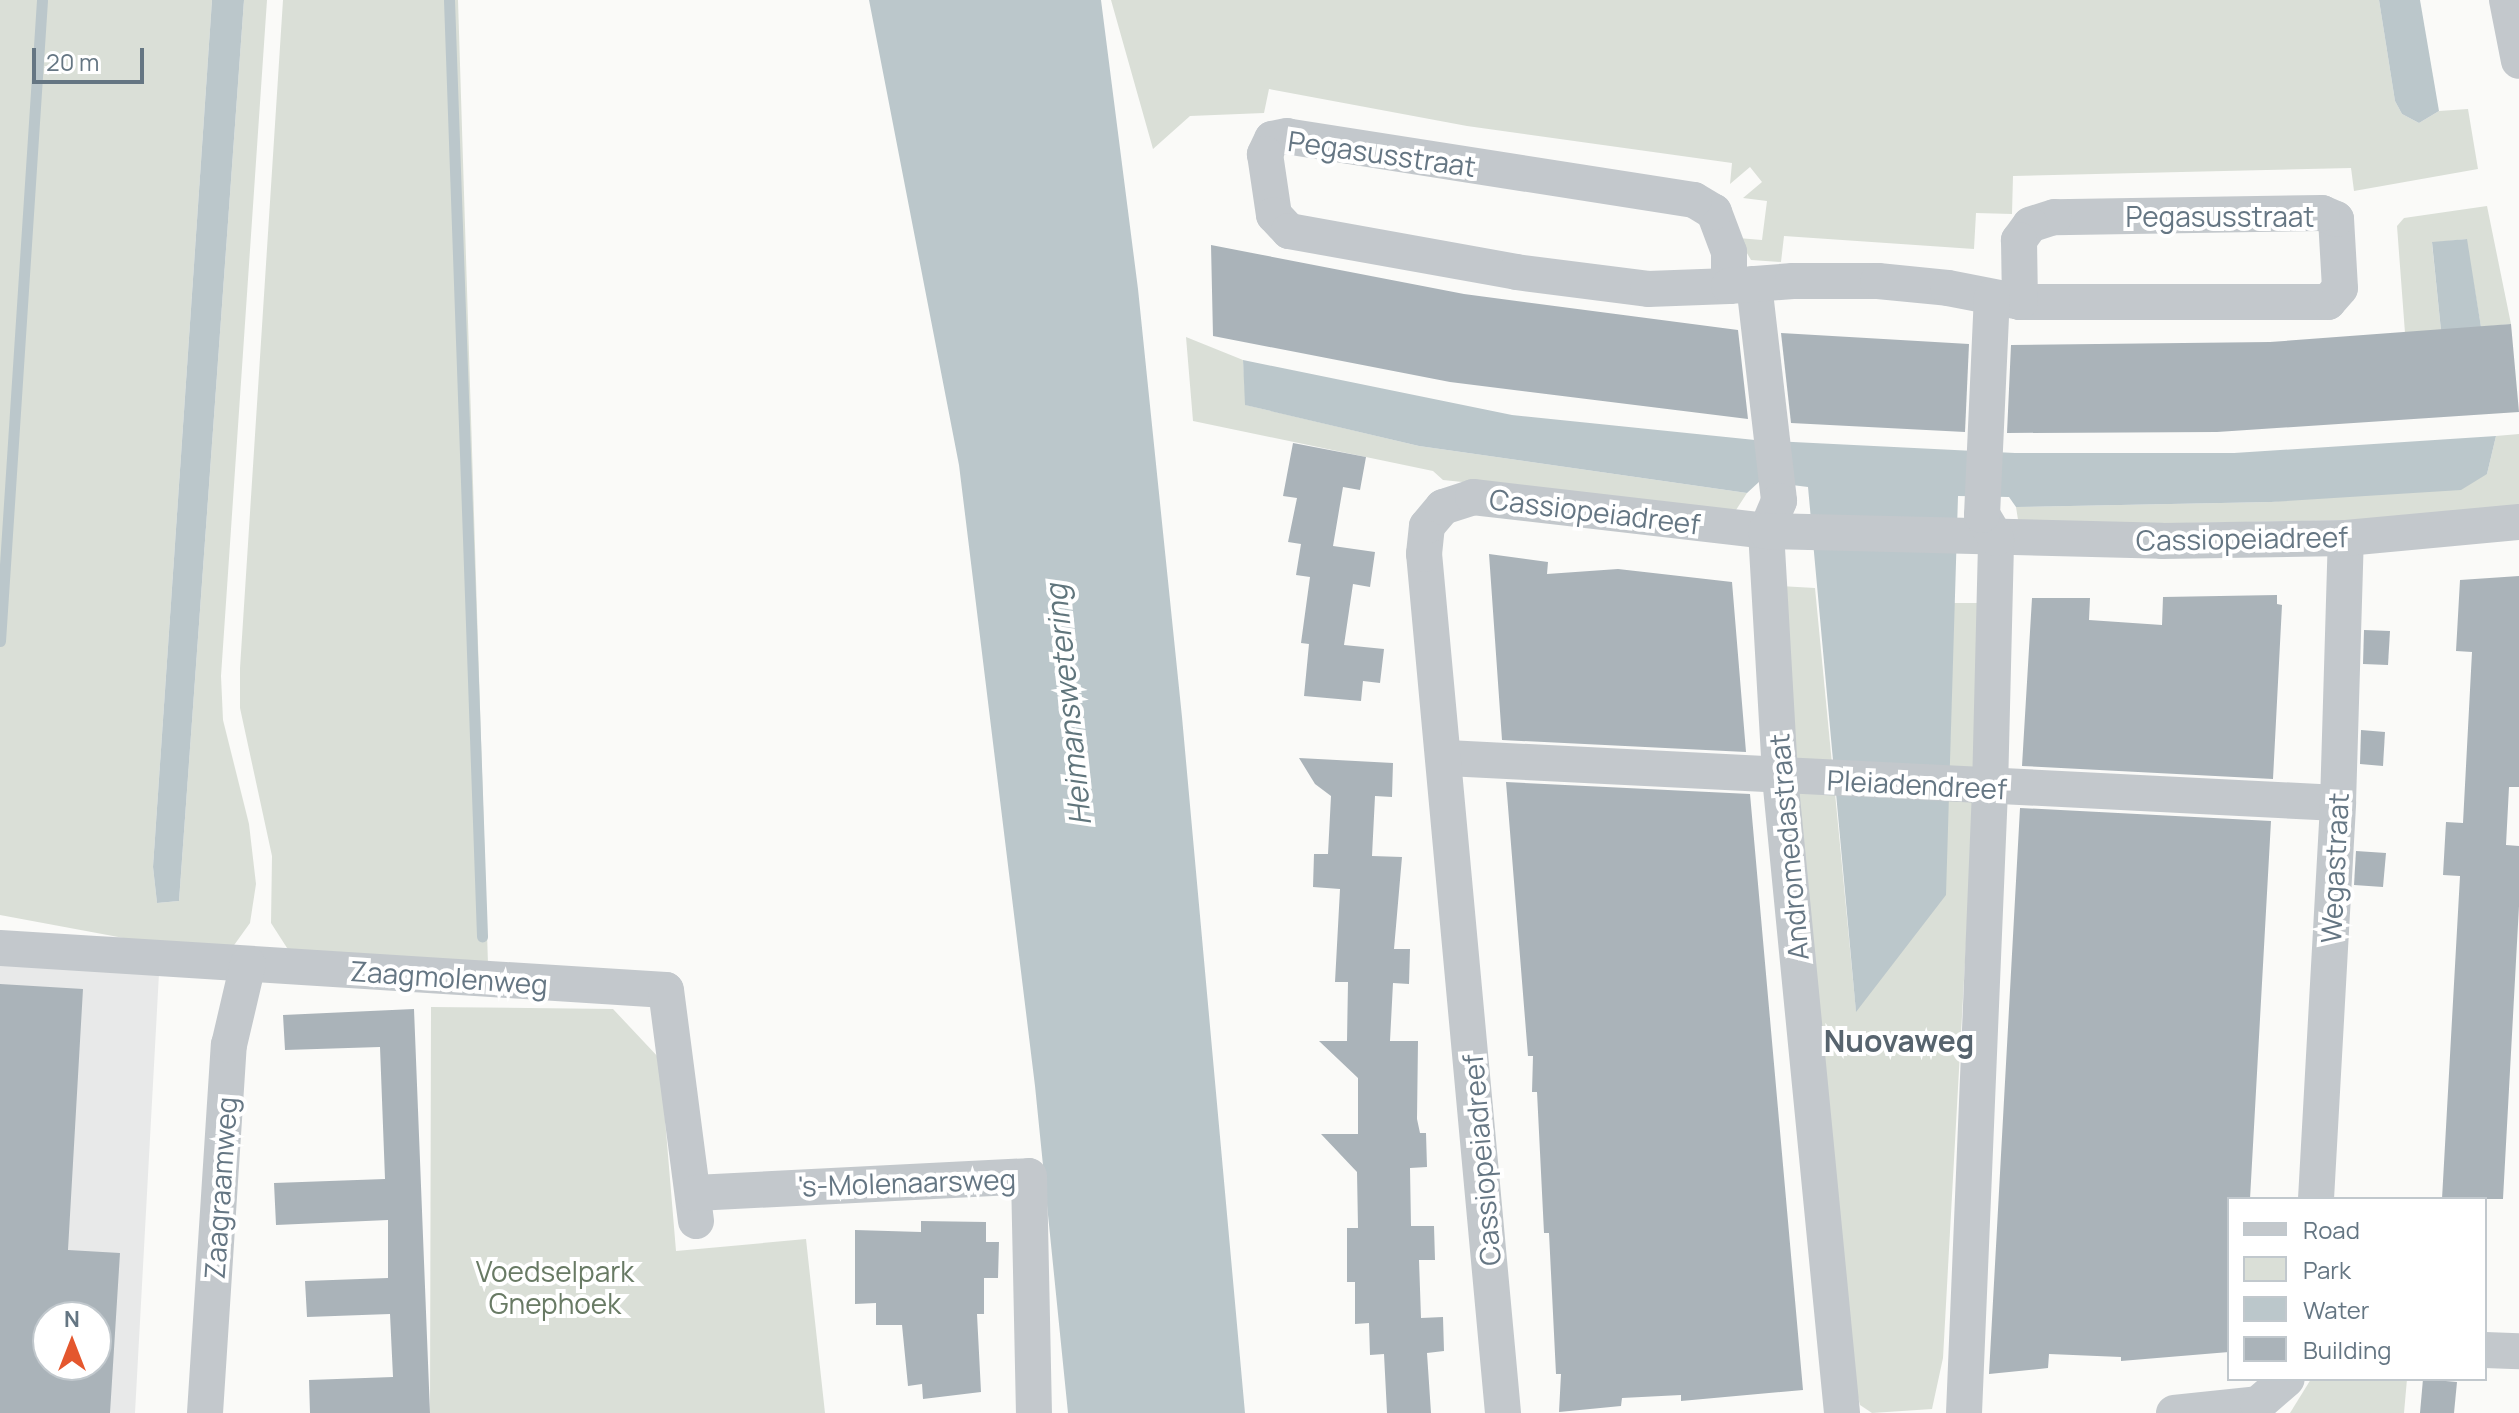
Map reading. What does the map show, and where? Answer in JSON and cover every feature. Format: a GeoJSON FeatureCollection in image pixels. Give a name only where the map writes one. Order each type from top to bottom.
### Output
{"type":"FeatureCollection","features":[{"type":"Feature","properties":{"kind":"street"},"geometry":{"type":"LineString","coordinates":[[2507,0],[2518,53]]}},
{"type":"Feature","properties":{"kind":"street","name":"Pegasusstraat"},"geometry":{"type":"LineString","coordinates":[[1742,285],[1714,212],[1694,200],[1287,136],[1272,139],[1265,154],[1274,215],[1289,231],[1633,287],[1742,285],[1878,281],[2006,300],[2328,302],[2340,288],[2336,219],[2322,213],[2054,217],[2030,225],[2019,240],[2006,300]]}},
{"type":"Feature","properties":{"kind":"street","name":"Andromedastraat"},"geometry":{"type":"LineString","coordinates":[[1742,285],[1770,395],[1780,777],[1842,1413]]}},
{"type":"Feature","properties":{"kind":"street"},"geometry":{"type":"LineString","coordinates":[[1964,1413],[1990,789],[1978,530],[1987,405],[2006,300]]}},
{"type":"Feature","properties":{"kind":"street","name":"Cassiopeiadreef"},"geometry":{"type":"LineString","coordinates":[[1503,1413],[1447,758],[1424,554],[1427,526],[1443,507],[1473,497],[1772,516],[1806,532],[1978,530],[2346,538],[2519,522]]}},
{"type":"Feature","properties":{"kind":"street","name":"Wegastraat"},"geometry":{"type":"LineString","coordinates":[[2316,1197],[2338,803],[2346,538]]}},
{"type":"Feature","properties":{"kind":"street","name":"Pleiadendreef"},"geometry":{"type":"LineString","coordinates":[[1447,758],[1990,789],[2338,803]]}},
{"type":"Feature","properties":{"kind":"street","name":"Zaagmolenweg"},"geometry":{"type":"LineString","coordinates":[[0,948],[666,990],[695,1207]]}},
{"type":"Feature","properties":{"kind":"street","name":"Zaagraamweg"},"geometry":{"type":"LineString","coordinates":[[205,1413],[229,1045],[248,964]]}},
{"type":"Feature","properties":{"kind":"street","name":"'s-Molenaarsweg"},"geometry":{"type":"LineString","coordinates":[[695,1207],[1029,1176],[1034,1413]]}},
{"type":"Feature","properties":{"kind":"street"},"geometry":{"type":"LineString","coordinates":[[2487,1350],[2519,1351]]}},
{"type":"Feature","properties":{"kind":"street"},"geometry":{"type":"LineString","coordinates":[[2174,1413],[2258,1404],[2285,1381]]}},
{"type":"Feature","properties":{"kind":"shaded area"},"geometry":{"type":"Polygon","coordinates":[[[0,936],[161,937],[135,1413],[0,1413],[0,936]]]}},
{"type":"Feature","properties":{"kind":"green space"},"geometry":{"type":"Polygon","coordinates":[[[0,0],[212,0],[153,867],[157,903],[179,901],[244,0],[267,0],[221,676],[223,720],[249,824],[256,884],[250,923],[232,948],[156,944],[0,915],[0,0]]]}},
{"type":"Feature","properties":{"kind":"green space"},"geometry":{"type":"Polygon","coordinates":[[[283,0],[458,0],[488,964],[289,951],[271,923],[272,856],[240,708],[240,668],[283,0]]]}},
{"type":"Feature","properties":{"kind":"green space"},"geometry":{"type":"Polygon","coordinates":[[[1111,0],[2379,0],[2395,101],[2402,114],[2419,123],[2439,111],[2468,109],[2478,169],[2354,191],[2351,168],[2013,176],[2012,214],[1976,213],[1974,249],[1784,236],[1781,262],[1751,260],[1738,238],[1762,240],[1767,201],[1743,198],[1762,182],[1750,167],[1730,184],[1732,163],[1467,126],[1269,89],[1264,113],[1190,116],[1153,149],[1111,0]]]}},
{"type":"Feature","properties":{"kind":"green space"},"geometry":{"type":"Polygon","coordinates":[[[2487,206],[2511,324],[2481,327],[2466,239],[2432,243],[2441,330],[2405,333],[2397,226],[2404,218],[2487,206]]]}},
{"type":"Feature","properties":{"kind":"green space"},"geometry":{"type":"Polygon","coordinates":[[[1186,337],[1243,360],[1246,405],[1419,446],[1747,493],[1736,510],[1443,480],[1433,471],[1193,421],[1186,337]]]}},
{"type":"Feature","properties":{"kind":"green space"},"geometry":{"type":"Polygon","coordinates":[[[2519,434],[2519,507],[2362,520],[2019,526],[2016,507],[2271,502],[2487,474],[2496,436],[2519,434]]]}},
{"type":"Feature","properties":{"kind":"green space"},"geometry":{"type":"Polygon","coordinates":[[[1780,586],[1815,588],[1832,764],[1796,761],[1780,586]]]}},
{"type":"Feature","properties":{"kind":"green space"},"geometry":{"type":"Polygon","coordinates":[[[1954,603],[1979,603],[1977,776],[1949,775],[1954,603]]]}},
{"type":"Feature","properties":{"kind":"green space"},"geometry":{"type":"Polygon","coordinates":[[[1797,791],[1835,793],[1856,1011],[1948,796],[1974,800],[1943,1358],[1932,1409],[1872,1413],[1860,1405],[1848,1360],[1797,791]]]}},
{"type":"Feature","properties":{"kind":"green space","name":"Voedselpark Gnephoek"},"geometry":{"type":"Polygon","coordinates":[[[431,1007],[613,1009],[660,1059],[676,1251],[806,1239],[825,1413],[430,1413],[431,1007]]]}},
{"type":"Feature","properties":{"kind":"green space"},"geometry":{"type":"Polygon","coordinates":[[[2310,1381],[2407,1381],[2404,1413],[2290,1413],[2310,1381]]]}},
{"type":"Feature","properties":{"kind":"water"},"geometry":{"type":"Polygon","coordinates":[[[212,0],[244,0],[179,901],[157,903],[153,867],[212,0]]]}},
{"type":"Feature","properties":{"kind":"water","name":"Heimanswetering"},"geometry":{"type":"Polygon","coordinates":[[[869,0],[1101,0],[1138,289],[1182,717],[1245,1413],[1068,1413],[1035,1086],[959,465],[869,0]]]}},
{"type":"Feature","properties":{"kind":"water"},"geometry":{"type":"Polygon","coordinates":[[[2379,0],[2420,0],[2439,111],[2419,123],[2402,114],[2395,101],[2379,0]]]}},
{"type":"Feature","properties":{"kind":"water"},"geometry":{"type":"Polygon","coordinates":[[[2467,239],[2481,327],[2441,330],[2432,242],[2467,239]]]}},
{"type":"Feature","properties":{"kind":"water"},"geometry":{"type":"Polygon","coordinates":[[[1243,360],[1512,415],[1755,440],[2015,453],[2234,453],[2496,436],[2487,474],[2461,490],[2271,502],[2016,507],[2009,497],[1958,496],[1946,895],[1856,1012],[1808,487],[1760,481],[1747,493],[1419,446],[1245,405],[1243,360]]]}},
{"type":"Feature","properties":{"kind":"building"},"geometry":{"type":"Polygon","coordinates":[[[1211,245],[1464,294],[1738,330],[1748,419],[1450,382],[1213,336],[1211,245]]]}},
{"type":"Feature","properties":{"kind":"building"},"geometry":{"type":"Polygon","coordinates":[[[2511,324],[2519,412],[2217,432],[2007,433],[2011,345],[2270,342],[2511,324]]]}},
{"type":"Feature","properties":{"kind":"building"},"geometry":{"type":"Polygon","coordinates":[[[1781,333],[1969,344],[1965,432],[1791,423],[1781,333]]]}},
{"type":"Feature","properties":{"kind":"building"},"geometry":{"type":"Polygon","coordinates":[[[1293,443],[1366,457],[1360,490],[1343,487],[1333,546],[1375,552],[1370,587],[1353,584],[1344,645],[1384,649],[1380,683],[1363,681],[1361,701],[1304,696],[1309,644],[1301,643],[1310,577],[1296,575],[1301,544],[1288,542],[1297,498],[1283,496],[1293,443]]]}},
{"type":"Feature","properties":{"kind":"building"},"geometry":{"type":"Polygon","coordinates":[[[1489,554],[1548,562],[1547,574],[1618,569],[1732,582],[1746,752],[1502,740],[1489,554]]]}},
{"type":"Feature","properties":{"kind":"building"},"geometry":{"type":"Polygon","coordinates":[[[2519,576],[2519,787],[2509,787],[2506,845],[2519,846],[2519,906],[2503,1199],[2442,1197],[2460,876],[2443,875],[2446,822],[2463,823],[2472,652],[2456,651],[2460,580],[2519,576]]]}},
{"type":"Feature","properties":{"kind":"building"},"geometry":{"type":"Polygon","coordinates":[[[2277,595],[2277,604],[2282,605],[2273,779],[2022,766],[2032,598],[2090,598],[2089,620],[2162,625],[2163,597],[2277,595]]]}},
{"type":"Feature","properties":{"kind":"building"},"geometry":{"type":"Polygon","coordinates":[[[2364,630],[2390,631],[2388,665],[2363,664],[2364,630]]]}},
{"type":"Feature","properties":{"kind":"building"},"geometry":{"type":"Polygon","coordinates":[[[2361,730],[2385,732],[2383,766],[2360,764],[2361,730]]]}},
{"type":"Feature","properties":{"kind":"building"},"geometry":{"type":"Polygon","coordinates":[[[1299,758],[1393,763],[1392,797],[1375,796],[1372,856],[1402,857],[1394,949],[1410,949],[1409,984],[1393,983],[1390,1041],[1418,1041],[1417,1119],[1420,1133],[1426,1133],[1427,1167],[1410,1168],[1411,1226],[1434,1226],[1435,1260],[1419,1260],[1421,1318],[1443,1317],[1444,1351],[1427,1353],[1431,1413],[1387,1413],[1384,1354],[1370,1355],[1369,1323],[1355,1324],[1355,1282],[1347,1282],[1347,1228],[1358,1228],[1357,1172],[1321,1134],[1358,1134],[1358,1078],[1319,1041],[1347,1041],[1348,982],[1335,982],[1340,889],[1313,887],[1314,854],[1328,854],[1331,796],[1315,784],[1299,758]]]}},
{"type":"Feature","properties":{"kind":"building"},"geometry":{"type":"Polygon","coordinates":[[[1506,782],[1750,794],[1803,1390],[1681,1401],[1681,1395],[1622,1398],[1621,1406],[1559,1412],[1561,1374],[1556,1374],[1549,1233],[1544,1233],[1537,1092],[1532,1092],[1533,1056],[1528,1056],[1506,782]]]}},
{"type":"Feature","properties":{"kind":"building"},"geometry":{"type":"Polygon","coordinates":[[[2020,808],[2271,821],[2250,1197],[2227,1197],[2227,1352],[2121,1361],[2121,1357],[2049,1354],[2048,1368],[1989,1374],[2020,808]]]}},
{"type":"Feature","properties":{"kind":"building"},"geometry":{"type":"Polygon","coordinates":[[[2356,851],[2386,853],[2383,887],[2354,885],[2356,851]]]}},
{"type":"Feature","properties":{"kind":"building"},"geometry":{"type":"Polygon","coordinates":[[[0,984],[83,989],[68,1250],[120,1253],[112,1381],[110,1413],[0,1413],[0,984]]]}},
{"type":"Feature","properties":{"kind":"building"},"geometry":{"type":"Polygon","coordinates":[[[414,1009],[430,1413],[310,1413],[309,1380],[393,1377],[390,1314],[307,1317],[305,1281],[388,1278],[388,1220],[276,1225],[274,1183],[385,1179],[380,1047],[285,1050],[283,1015],[414,1009]]]}},
{"type":"Feature","properties":{"kind":"building"},"geometry":{"type":"Polygon","coordinates":[[[921,1221],[986,1222],[986,1242],[999,1242],[998,1278],[984,1278],[984,1314],[977,1314],[981,1392],[923,1399],[922,1384],[908,1386],[902,1325],[876,1325],[876,1303],[855,1304],[855,1230],[921,1232],[921,1221]]]}},
{"type":"Feature","properties":{"kind":"building"},"geometry":{"type":"Polygon","coordinates":[[[2423,1381],[2457,1382],[2454,1413],[2420,1413],[2423,1381]]]}},
{"type":"Feature","properties":{"kind":"waterway"},"geometry":{"type":"LineString","coordinates":[[0,641],[42,0]]}},
{"type":"Feature","properties":{"kind":"waterway"},"geometry":{"type":"LineString","coordinates":[[449,0],[482,936]]}},
{"type":"Feature","properties":{"kind":"district","name":"Nuovaweg"},"geometry":{"type":"Point","coordinates":[1899,1041]}}]}
